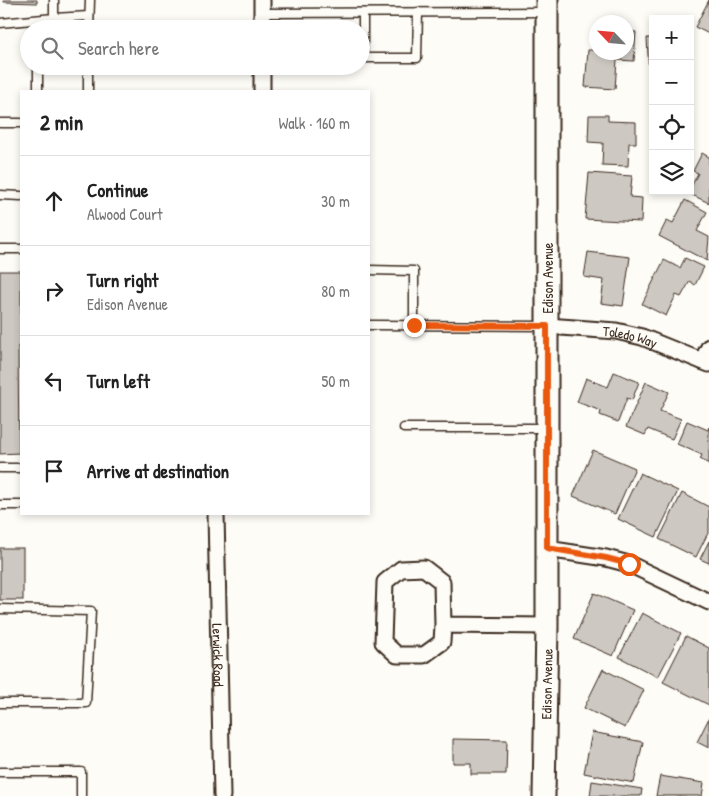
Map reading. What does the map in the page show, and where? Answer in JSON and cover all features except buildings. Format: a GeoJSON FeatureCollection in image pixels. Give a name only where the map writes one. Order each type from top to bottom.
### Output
{"type":"FeatureCollection","features":[{"type":"Feature","properties":{"kind":"street","name":"Edison Avenue"},"geometry":{"type":"LineString","coordinates":[[544,796],[547,626],[547,6]]}},
{"type":"Feature","properties":{"kind":"street"},"geometry":{"type":"LineString","coordinates":[[262,7],[262,20]]}},
{"type":"Feature","properties":{"kind":"street"},"geometry":{"type":"LineString","coordinates":[[262,75],[262,90]]}},
{"type":"Feature","properties":{"kind":"street","name":"Toledo Way"},"geometry":{"type":"LineString","coordinates":[[547,326],[616,331],[707,357]]}},
{"type":"Feature","properties":{"kind":"street","name":"Lerwick Road"},"geometry":{"type":"LineString","coordinates":[[216,515],[222,796]]}},
{"type":"Feature","properties":{"kind":"street"},"geometry":{"type":"LineString","coordinates":[[547,548],[629,564],[709,602]]}},
{"type":"Feature","properties":{"kind":"street"},"geometry":{"type":"LineString","coordinates":[[401,568],[424,568],[442,582],[443,625],[442,642],[424,655],[397,655],[383,642],[385,582],[401,568]]}},
{"type":"Feature","properties":{"kind":"street"},"geometry":{"type":"LineString","coordinates":[[443,625],[547,626]]}},
{"type":"Feature","properties":{"kind":"lane"},"geometry":{"type":"LineString","coordinates":[[54,0],[54,18]]}},
{"type":"Feature","properties":{"kind":"lane"},"geometry":{"type":"LineString","coordinates":[[89,20],[90,0]]}},
{"type":"Feature","properties":{"kind":"lane"},"geometry":{"type":"LineString","coordinates":[[262,7],[363,13],[547,6]]}},
{"type":"Feature","properties":{"kind":"lane"},"geometry":{"type":"LineString","coordinates":[[370,58],[417,58],[418,12]]}},
{"type":"Feature","properties":{"kind":"lane"},"geometry":{"type":"LineString","coordinates":[[363,13],[363,20]]}},
{"type":"Feature","properties":{"kind":"lane"},"geometry":{"type":"LineString","coordinates":[[28,20],[89,16]]}},
{"type":"Feature","properties":{"kind":"lane"},"geometry":{"type":"LineString","coordinates":[[0,23],[20,21]]}},
{"type":"Feature","properties":{"kind":"lane"},"geometry":{"type":"LineString","coordinates":[[38,75],[38,90]]}},
{"type":"Feature","properties":{"kind":"lane"},"geometry":{"type":"LineString","coordinates":[[88,75],[88,90]]}},
{"type":"Feature","properties":{"kind":"lane"},"geometry":{"type":"LineString","coordinates":[[0,123],[20,123]]}},
{"type":"Feature","properties":{"kind":"lane"},"geometry":{"type":"LineString","coordinates":[[0,196],[20,196]]}},
{"type":"Feature","properties":{"kind":"lane"},"geometry":{"type":"LineString","coordinates":[[0,249],[20,248]]}},
{"type":"Feature","properties":{"kind":"lane"},"geometry":{"type":"LineString","coordinates":[[370,270],[414,271],[414,325]]}},
{"type":"Feature","properties":{"kind":"lane"},"geometry":{"type":"LineString","coordinates":[[370,324],[547,326]]}},
{"type":"Feature","properties":{"kind":"lane"},"geometry":{"type":"LineString","coordinates":[[404,428],[547,428]]}},
{"type":"Feature","properties":{"kind":"lane"},"geometry":{"type":"LineString","coordinates":[[0,468],[20,468]]}},
{"type":"Feature","properties":{"kind":"lane"},"geometry":{"type":"LineString","coordinates":[[0,505],[20,505]]}},
{"type":"Feature","properties":{"kind":"lane"},"geometry":{"type":"LineString","coordinates":[[0,609],[91,611],[86,703],[0,703]]}},
{"type":"Feature","properties":{"kind":"lane"},"geometry":{"type":"LineString","coordinates":[[0,772],[81,772],[80,796]]}},
{"type":"Feature","properties":{"kind":"route"},"geometry":{"type":"LineString","coordinates":[[414,325],[547,326],[547,548],[629,564]]}}]}
